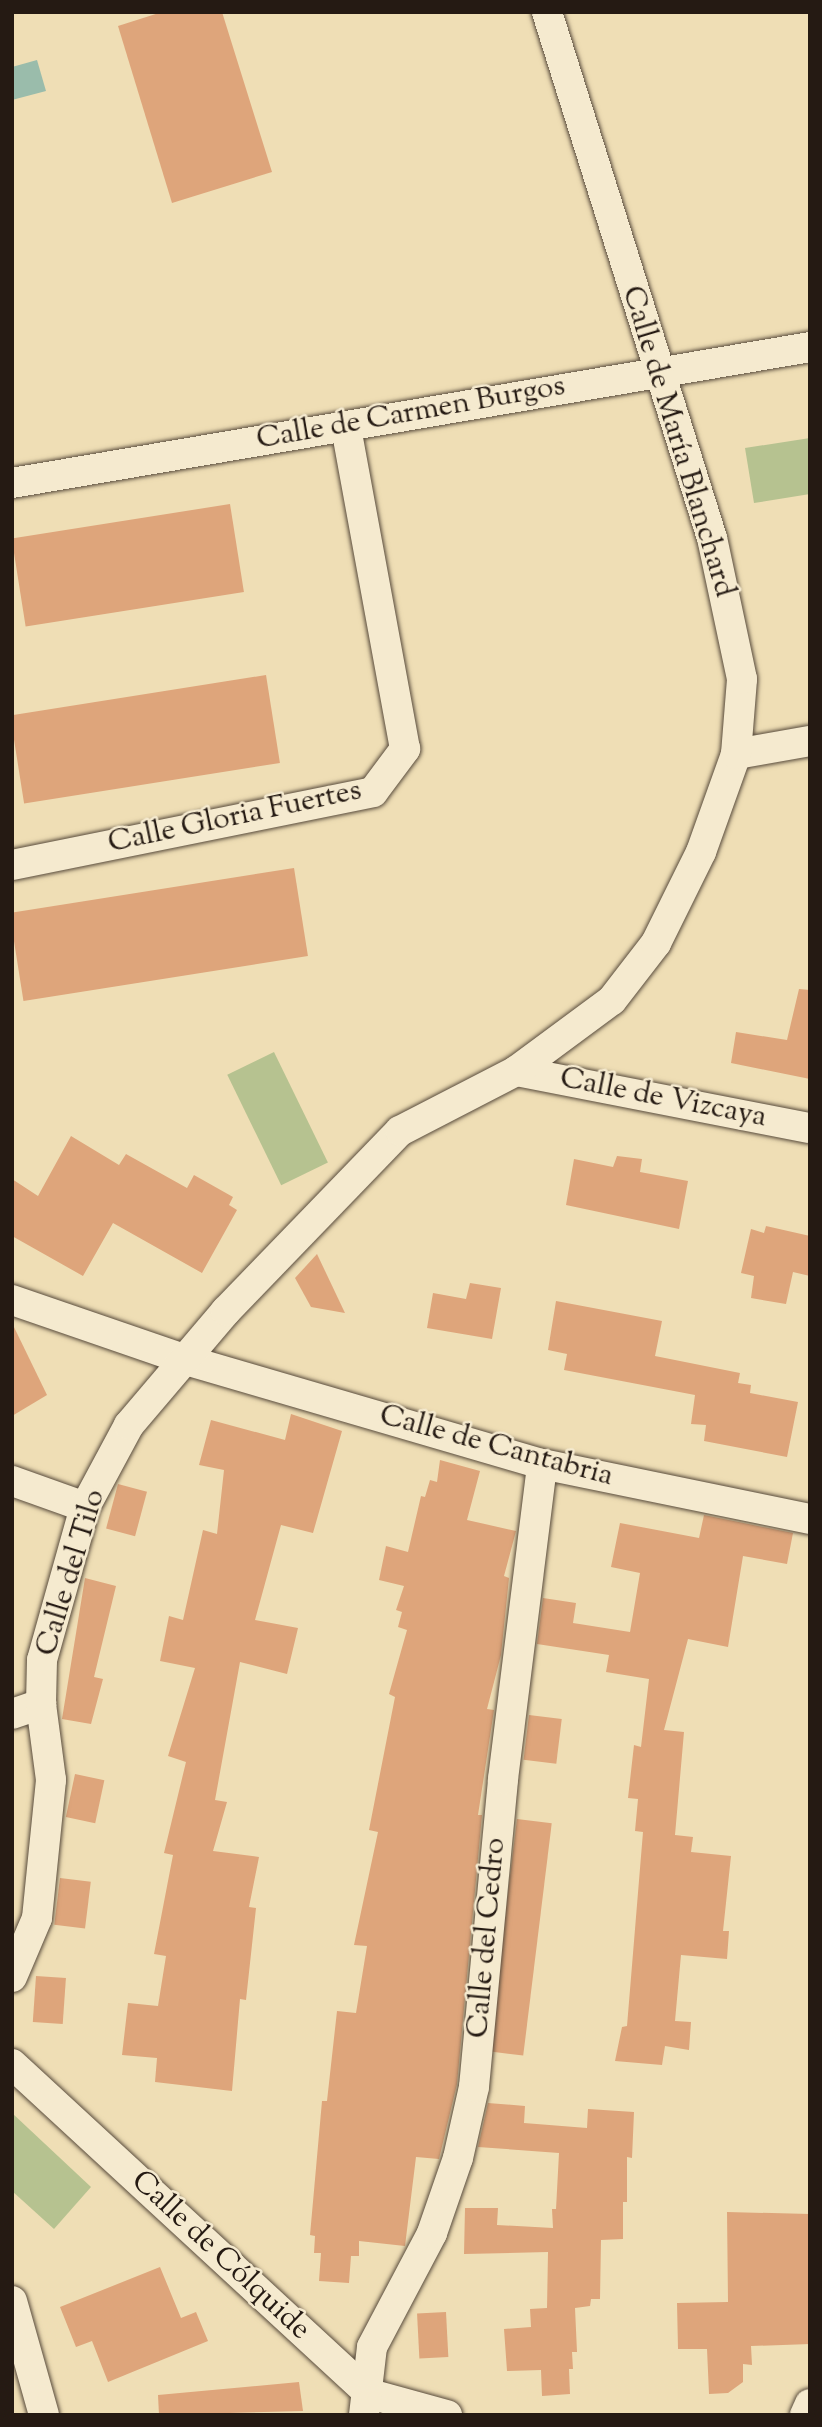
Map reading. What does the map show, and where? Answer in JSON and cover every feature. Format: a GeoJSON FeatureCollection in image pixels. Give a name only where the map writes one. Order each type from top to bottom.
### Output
{"type":"FeatureCollection","features":[{"type":"Feature","properties":{"kind":"street","name":"Calle de María Blanchard"},"geometry":{"type":"LineString","coordinates":[[186,1360],[226,1311],[400,1131],[516,1071],[612,1000],[656,943],[701,852],[736,754],[742,679],[712,538],[657,372],[547,12]]}},
{"type":"Feature","properties":{"kind":"street","name":"Calle de Carmen Burgos"},"geometry":{"type":"LineString","coordinates":[[12,483],[810,347]]}},
{"type":"Feature","properties":{"kind":"street","name":"Calle Gloria Fuertes"},"geometry":{"type":"LineString","coordinates":[[12,865],[373,792],[405,749],[346,425]]}},
{"type":"Feature","properties":{"kind":"street"},"geometry":{"type":"LineString","coordinates":[[736,754],[810,741]]}},
{"type":"Feature","properties":{"kind":"street","name":"Calle de Vizcaya"},"geometry":{"type":"LineString","coordinates":[[516,1071],[810,1128]]}},
{"type":"Feature","properties":{"kind":"street","name":"Calle de Cantabria"},"geometry":{"type":"LineString","coordinates":[[12,1300],[186,1360],[542,1464],[810,1519]]}},
{"type":"Feature","properties":{"kind":"street","name":"Calle del Tilo"},"geometry":{"type":"LineString","coordinates":[[12,1977],[37,1918],[51,1780],[41,1704],[42,1660],[85,1507],[129,1425],[186,1360]]}},
{"type":"Feature","properties":{"kind":"street","name":"Calle del Cedro"},"geometry":{"type":"LineString","coordinates":[[367,2404],[372,2347],[432,2233],[458,2158],[474,2087],[503,1779],[542,1464]]}},
{"type":"Feature","properties":{"kind":"street"},"geometry":{"type":"LineString","coordinates":[[12,1481],[85,1507]]}},
{"type":"Feature","properties":{"kind":"street"},"geometry":{"type":"LineString","coordinates":[[12,1714],[41,1704]]}},
{"type":"Feature","properties":{"kind":"street","name":"Calle de Cólquide"},"geometry":{"type":"LineString","coordinates":[[12,2064],[367,2404],[447,2415]]}},
{"type":"Feature","properties":{"kind":"street"},"geometry":{"type":"LineString","coordinates":[[12,2301],[44,2415]]}},
{"type":"Feature","properties":{"kind":"street"},"geometry":{"type":"LineString","coordinates":[[805,2415],[810,2404]]}},
{"type":"Feature","properties":{"kind":"green space"},"geometry":{"type":"Polygon","coordinates":[[[810,438],[810,494],[754,503],[745,448],[810,438]]]}},
{"type":"Feature","properties":{"kind":"green space"},"geometry":{"type":"Polygon","coordinates":[[[274,1052],[328,1163],[281,1185],[227,1075],[274,1052]]]}},
{"type":"Feature","properties":{"kind":"green space"},"geometry":{"type":"Polygon","coordinates":[[[12,2113],[91,2187],[54,2229],[12,2191],[12,2113]]]}},
{"type":"Feature","properties":{"kind":"shaded area"},"geometry":{"type":"Polygon","coordinates":[[[37,60],[46,91],[12,100],[12,67],[37,60]]]}},
{"type":"Feature","properties":{"kind":"building"},"geometry":{"type":"Polygon","coordinates":[[[162,12],[222,12],[272,172],[172,203],[118,26],[162,12]]]}},
{"type":"Feature","properties":{"kind":"building"},"geometry":{"type":"Polygon","coordinates":[[[230,504],[244,592],[26,626],[12,539],[230,504]]]}},
{"type":"Feature","properties":{"kind":"building"},"geometry":{"type":"Polygon","coordinates":[[[266,675],[280,763],[24,803],[12,715],[266,675]]]}},
{"type":"Feature","properties":{"kind":"building"},"geometry":{"type":"Polygon","coordinates":[[[294,868],[308,956],[23,1001],[12,913],[294,868]]]}},
{"type":"Feature","properties":{"kind":"building"},"geometry":{"type":"Polygon","coordinates":[[[799,989],[810,990],[810,1079],[731,1063],[736,1032],[787,1040],[799,989]]]}},
{"type":"Feature","properties":{"kind":"building"},"geometry":{"type":"Polygon","coordinates":[[[71,1136],[119,1165],[126,1154],[187,1188],[194,1175],[233,1197],[229,1205],[237,1210],[202,1273],[113,1223],[83,1276],[12,1236],[12,1179],[38,1196],[71,1136]]]}},
{"type":"Feature","properties":{"kind":"building"},"geometry":{"type":"Polygon","coordinates":[[[617,1156],[642,1159],[640,1172],[688,1181],[679,1229],[566,1205],[574,1159],[613,1167],[617,1156]]]}},
{"type":"Feature","properties":{"kind":"building"},"geometry":{"type":"Polygon","coordinates":[[[766,1226],[810,1236],[810,1276],[793,1272],[786,1304],[751,1298],[754,1276],[741,1273],[751,1229],[764,1233],[766,1226]]]}},
{"type":"Feature","properties":{"kind":"building"},"geometry":{"type":"Polygon","coordinates":[[[317,1254],[345,1313],[311,1307],[295,1278],[317,1254]]]}},
{"type":"Feature","properties":{"kind":"building"},"geometry":{"type":"Polygon","coordinates":[[[470,1283],[501,1288],[492,1339],[427,1328],[433,1293],[466,1299],[470,1283]]]}},
{"type":"Feature","properties":{"kind":"building"},"geometry":{"type":"Polygon","coordinates":[[[556,1301],[662,1321],[655,1356],[740,1373],[738,1383],[751,1385],[750,1393],[798,1402],[787,1457],[704,1441],[706,1425],[691,1424],[695,1395],[564,1370],[567,1354],[548,1350],[556,1301]]]}},
{"type":"Feature","properties":{"kind":"building"},"geometry":{"type":"Polygon","coordinates":[[[12,1323],[47,1395],[12,1416],[12,1323]]]}},
{"type":"Feature","properties":{"kind":"building"},"geometry":{"type":"Polygon","coordinates":[[[291,1414],[342,1431],[313,1533],[281,1525],[255,1620],[298,1628],[287,1674],[240,1662],[215,1800],[227,1802],[213,1851],[259,1857],[249,1907],[256,1908],[246,2000],[240,1999],[232,2091],[155,2082],[157,2058],[122,2055],[128,2003],[158,2006],[166,1956],[154,1954],[173,1855],[164,1853],[186,1762],[168,1756],[195,1668],[160,1661],[169,1616],[183,1620],[203,1530],[217,1534],[224,1470],[199,1465],[211,1420],[285,1440],[291,1414]]]}},
{"type":"Feature","properties":{"kind":"building"},"geometry":{"type":"Polygon","coordinates":[[[440,1460],[480,1471],[467,1520],[516,1531],[504,1576],[509,1578],[501,1655],[487,1709],[494,1710],[478,1815],[482,1815],[457,2084],[439,2159],[416,2157],[405,2246],[359,2241],[359,2256],[351,2256],[349,2283],[319,2281],[321,2253],[314,2253],[315,2236],[310,2235],[322,2101],[327,2101],[337,2011],[356,2013],[367,1946],[354,1945],[378,1832],[369,1830],[395,1697],[389,1694],[407,1630],[398,1627],[402,1612],[396,1610],[404,1586],[379,1580],[386,1546],[408,1552],[421,1496],[425,1497],[430,1480],[437,1482],[440,1460]]]}},
{"type":"Feature","properties":{"kind":"building"},"geometry":{"type":"Polygon","coordinates":[[[118,1484],[147,1492],[135,1536],[106,1528],[118,1484]]]}},
{"type":"Feature","properties":{"kind":"building"},"geometry":{"type":"Polygon","coordinates":[[[704,1515],[793,1533],[787,1564],[743,1556],[728,1647],[688,1639],[664,1730],[684,1732],[675,1835],[693,1837],[691,1852],[731,1856],[723,1931],[729,1931],[727,1959],[681,1955],[675,2021],[691,2022],[689,2050],[665,2046],[662,2065],[615,2061],[622,2027],[627,2026],[643,1832],[635,1831],[638,1799],[628,1798],[634,1745],[641,1747],[649,1679],[606,1672],[609,1655],[537,1644],[543,1598],[576,1603],[573,1623],[630,1632],[640,1573],[611,1567],[620,1523],[699,1538],[704,1515]]]}},
{"type":"Feature","properties":{"kind":"building"},"geometry":{"type":"Polygon","coordinates":[[[85,1578],[116,1586],[94,1677],[103,1679],[91,1724],[62,1719],[85,1578]]]}},
{"type":"Feature","properties":{"kind":"building"},"geometry":{"type":"Polygon","coordinates":[[[529,1715],[562,1719],[556,1764],[524,1760],[529,1715]]]}},
{"type":"Feature","properties":{"kind":"building"},"geometry":{"type":"Polygon","coordinates":[[[75,1774],[104,1780],[95,1823],[66,1817],[75,1774]]]}},
{"type":"Feature","properties":{"kind":"building"},"geometry":{"type":"Polygon","coordinates":[[[517,1819],[552,1823],[523,2056],[488,2051],[517,1819]]]}},
{"type":"Feature","properties":{"kind":"building"},"geometry":{"type":"Polygon","coordinates":[[[60,1878],[91,1882],[85,1928],[54,1925],[60,1878]]]}},
{"type":"Feature","properties":{"kind":"building"},"geometry":{"type":"Polygon","coordinates":[[[36,1976],[66,1978],[63,2024],[33,2022],[36,1976]]]}},
{"type":"Feature","properties":{"kind":"building"},"geometry":{"type":"Polygon","coordinates":[[[488,2103],[525,2106],[524,2123],[587,2128],[588,2109],[634,2112],[632,2158],[627,2157],[627,2202],[623,2202],[623,2239],[601,2240],[600,2299],[591,2299],[590,2306],[575,2308],[577,2352],[572,2352],[573,2369],[569,2369],[570,2394],[542,2396],[541,2370],[507,2371],[504,2329],[531,2327],[530,2309],[547,2308],[548,2252],[464,2254],[465,2208],[498,2208],[497,2225],[553,2228],[552,2209],[556,2209],[559,2153],[478,2147],[488,2103]]]}},
{"type":"Feature","properties":{"kind":"building"},"geometry":{"type":"Polygon","coordinates":[[[727,2212],[810,2214],[810,2344],[751,2346],[752,2365],[743,2364],[743,2382],[728,2393],[709,2394],[707,2349],[678,2349],[677,2303],[728,2302],[727,2212]]]}},
{"type":"Feature","properties":{"kind":"building"},"geometry":{"type":"Polygon","coordinates":[[[160,2267],[181,2318],[196,2312],[208,2341],[108,2382],[92,2341],[76,2347],[60,2307],[160,2267]]]}},
{"type":"Feature","properties":{"kind":"building"},"geometry":{"type":"Polygon","coordinates":[[[446,2312],[448,2357],[419,2358],[417,2314],[446,2312]]]}},
{"type":"Feature","properties":{"kind":"building"},"geometry":{"type":"Polygon","coordinates":[[[299,2382],[303,2411],[159,2415],[158,2395],[299,2382]]]}}]}
